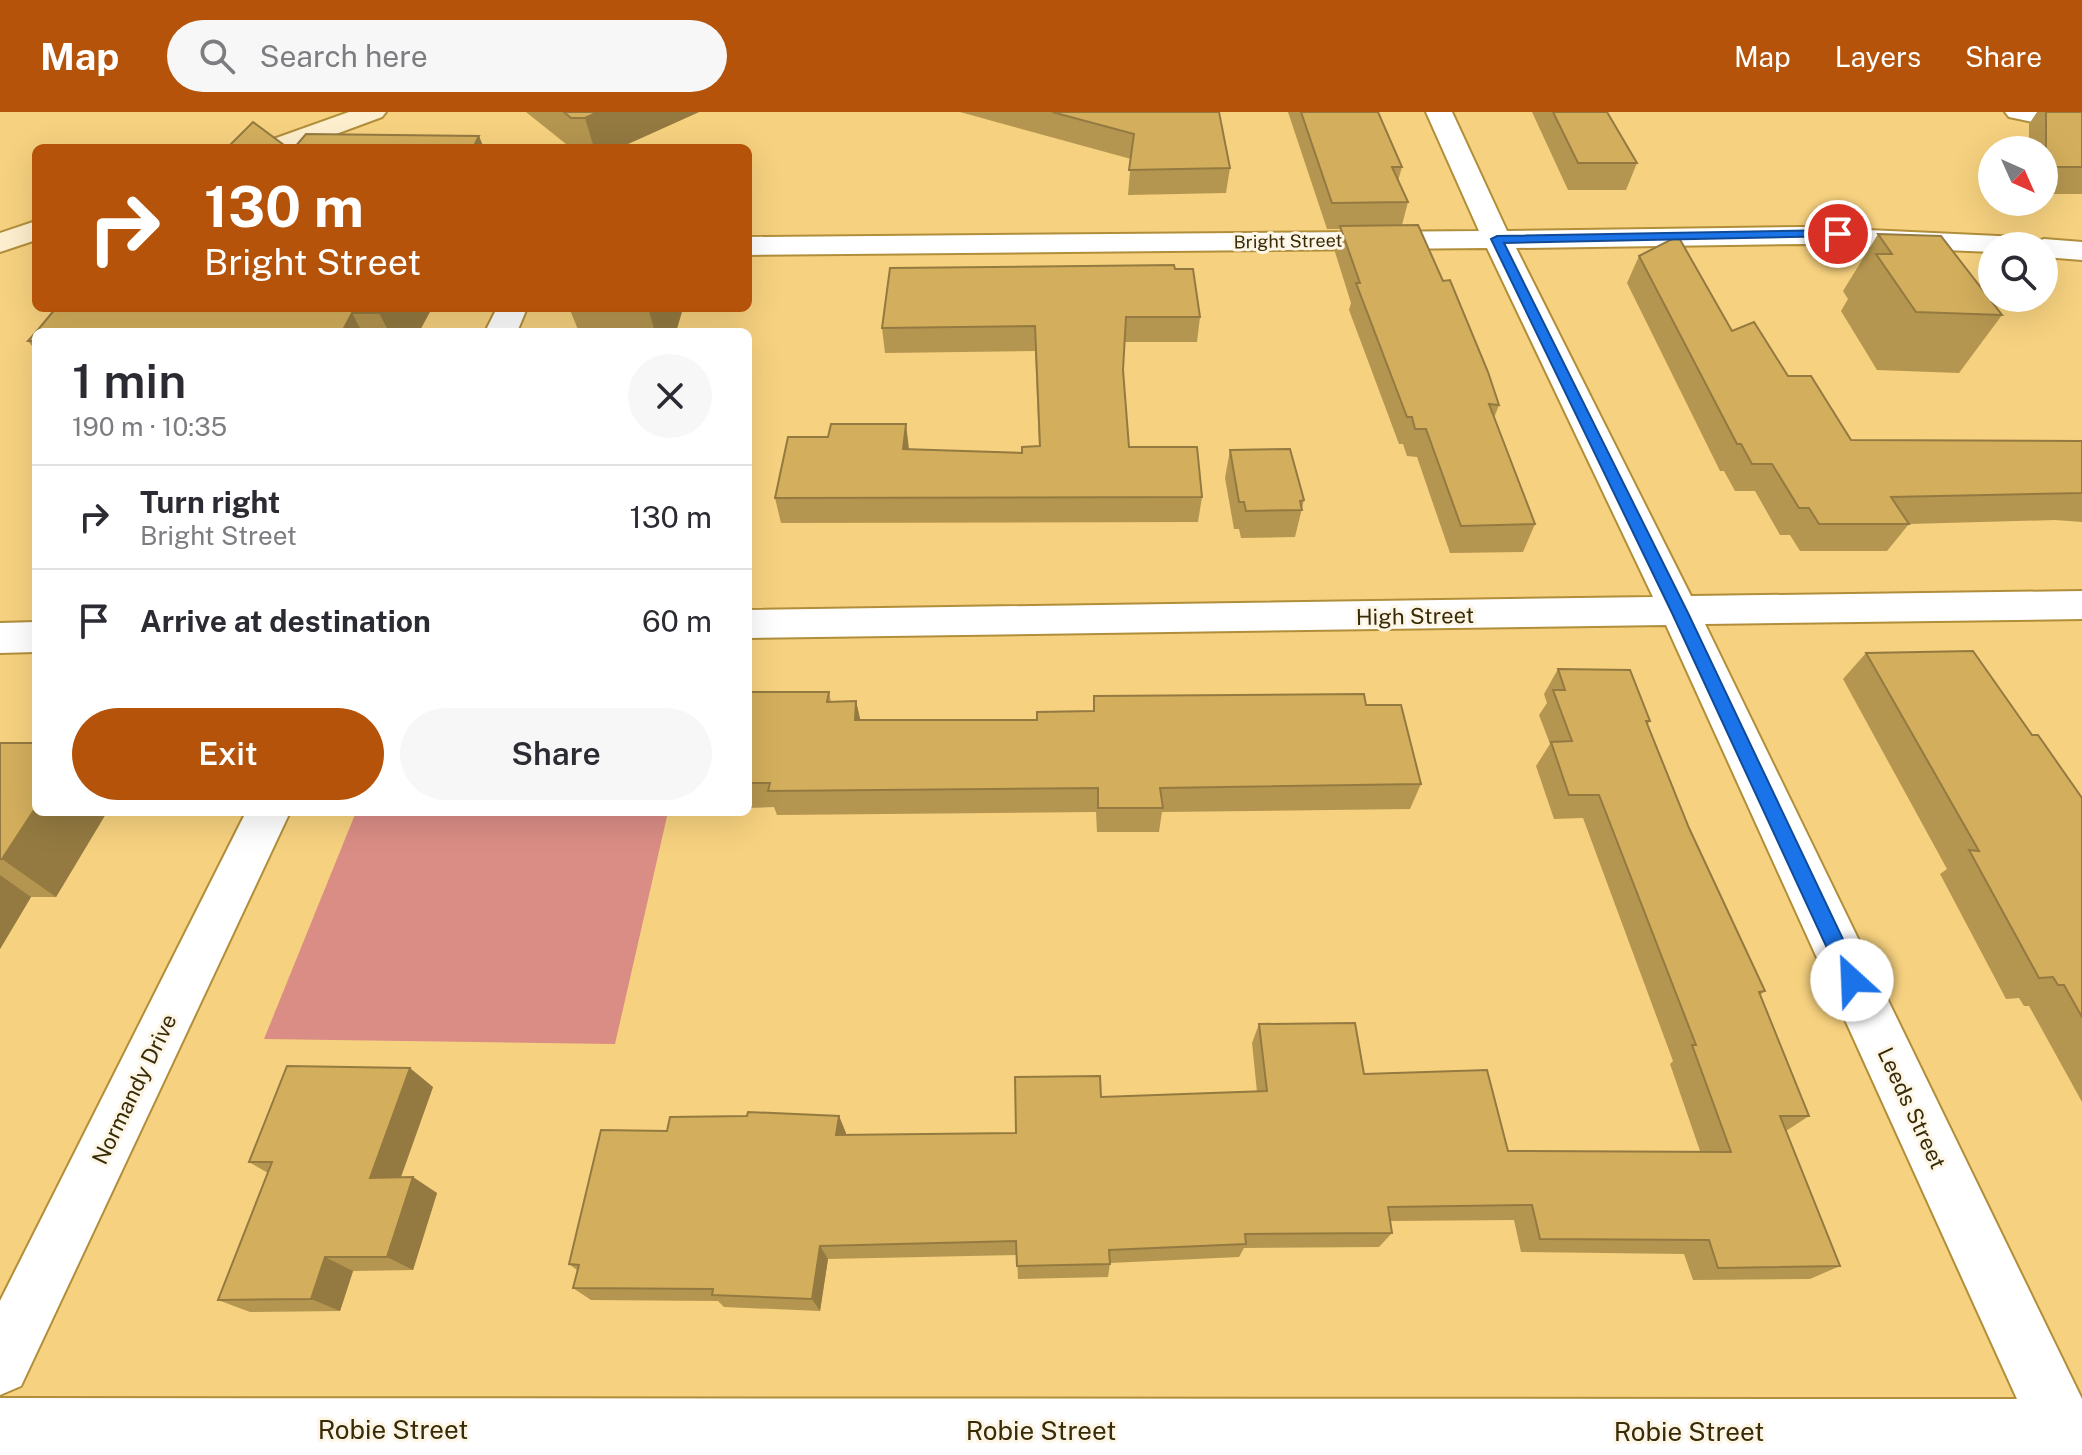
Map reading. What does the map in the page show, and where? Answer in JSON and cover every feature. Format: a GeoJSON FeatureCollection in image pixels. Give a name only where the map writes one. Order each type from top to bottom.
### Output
{"type":"FeatureCollection","features":[{"type":"Feature","properties":{"kind":"main road"},"geometry":{"type":"LineString","coordinates":[[285,144],[373,112]]}},
{"type":"Feature","properties":{"kind":"main road"},"geometry":{"type":"LineString","coordinates":[[0,243],[32,231]]}},
{"type":"Feature","properties":{"kind":"street","name":"Leeds Street"},"geometry":{"type":"LineString","coordinates":[[1439,112],[1497,239],[1680,613],[2073,1439]]}},
{"type":"Feature","properties":{"kind":"street"},"geometry":{"type":"LineString","coordinates":[[2018,112],[2082,124]]}},
{"type":"Feature","properties":{"kind":"street","name":"Bright Street"},"geometry":{"type":"LineString","coordinates":[[752,246],[1673,238],[1781,233],[1895,236],[1978,243]]}},
{"type":"Feature","properties":{"kind":"street"},"geometry":{"type":"LineString","coordinates":[[2058,249],[2082,251]]}},
{"type":"Feature","properties":{"kind":"street","name":"High Street"},"geometry":{"type":"LineString","coordinates":[[752,624],[2082,605]]}},
{"type":"Feature","properties":{"kind":"street"},"geometry":{"type":"LineString","coordinates":[[0,638],[32,637]]}},
{"type":"Feature","properties":{"kind":"street","name":"Normandy Drive"},"geometry":{"type":"LineString","coordinates":[[0,1365],[266,816]]}},
{"type":"Feature","properties":{"kind":"street","name":"Robie Street"},"geometry":{"type":"LineString","coordinates":[[0,1429],[2073,1439]]}},
{"type":"Feature","properties":{"kind":"shaded area"},"geometry":{"type":"Polygon","coordinates":[[[354,816],[667,816],[615,1044],[264,1039],[354,816]]]}},
{"type":"Feature","properties":{"kind":"building"},"geometry":{"type":"Polygon","coordinates":[[[564,112],[598,112],[585,118],[571,118],[564,112]]]}},
{"type":"Feature","properties":{"kind":"building"},"geometry":{"type":"Polygon","coordinates":[[[1052,112],[1219,112],[1230,168],[1129,170],[1134,134],[1052,112]]]}},
{"type":"Feature","properties":{"kind":"building"},"geometry":{"type":"Polygon","coordinates":[[[1301,112],[1378,112],[1402,167],[1392,167],[1408,202],[1332,203],[1301,112]]]}},
{"type":"Feature","properties":{"kind":"building"},"geometry":{"type":"Polygon","coordinates":[[[1553,112],[1607,112],[1637,163],[1578,163],[1553,112]]]}},
{"type":"Feature","properties":{"kind":"building"},"geometry":{"type":"Polygon","coordinates":[[[2046,112],[2082,112],[2082,167],[2058,167],[2058,136],[2046,136],[2046,112]]]}},
{"type":"Feature","properties":{"kind":"building"},"geometry":{"type":"Polygon","coordinates":[[[253,122],[283,144],[231,144],[253,122]]]}},
{"type":"Feature","properties":{"kind":"building"},"geometry":{"type":"Polygon","coordinates":[[[306,134],[479,136],[475,144],[297,144],[306,134]]]}},
{"type":"Feature","properties":{"kind":"building"},"geometry":{"type":"Polygon","coordinates":[[[1418,225],[1443,281],[1450,280],[1488,372],[1499,405],[1489,404],[1535,524],[1461,526],[1426,429],[1415,429],[1412,417],[1407,417],[1356,283],[1360,283],[1340,226],[1418,225]]]}},
{"type":"Feature","properties":{"kind":"building"},"geometry":{"type":"Polygon","coordinates":[[[1878,234],[1941,236],[1978,284],[1978,312],[2000,312],[2002,315],[1916,312],[1876,254],[1892,254],[1878,234]]]}},
{"type":"Feature","properties":{"kind":"building"},"geometry":{"type":"Polygon","coordinates":[[[1678,236],[1732,331],[1754,322],[1788,376],[1811,376],[1851,440],[2082,441],[2082,493],[1891,497],[1909,524],[1819,524],[1809,508],[1799,508],[1772,464],[1752,464],[1741,444],[1737,444],[1639,256],[1678,236]]]}},
{"type":"Feature","properties":{"kind":"building"},"geometry":{"type":"Polygon","coordinates":[[[1174,265],[1175,269],[1193,269],[1200,317],[1126,317],[1123,370],[1129,447],[1197,447],[1202,497],[775,498],[788,437],[828,437],[831,424],[906,424],[903,449],[1022,453],[1022,447],[1040,446],[1035,326],[882,328],[890,268],[1174,265]]]}},
{"type":"Feature","properties":{"kind":"building"},"geometry":{"type":"Polygon","coordinates":[[[53,312],[379,312],[352,313],[344,328],[39,328],[53,312]]]}},
{"type":"Feature","properties":{"kind":"building"},"geometry":{"type":"Polygon","coordinates":[[[1290,449],[1304,500],[1300,501],[1302,510],[1246,511],[1244,502],[1239,502],[1230,450],[1290,449]]]}},
{"type":"Feature","properties":{"kind":"building"},"geometry":{"type":"Polygon","coordinates":[[[1973,651],[2032,735],[2038,735],[2082,798],[2082,1017],[2064,985],[2058,985],[2053,977],[2039,978],[1969,850],[1979,851],[1866,653],[1973,651]]]}},
{"type":"Feature","properties":{"kind":"building"},"geometry":{"type":"Polygon","coordinates":[[[1558,669],[1630,670],[1650,721],[1646,721],[1689,828],[1765,991],[1759,992],[1809,1116],[1780,1116],[1840,1266],[1718,1268],[1709,1240],[1540,1239],[1532,1205],[1388,1207],[1392,1233],[1245,1234],[1246,1244],[1109,1250],[1110,1264],[1017,1266],[1016,1241],[820,1246],[812,1299],[712,1295],[713,1289],[573,1288],[579,1265],[569,1264],[601,1130],[667,1131],[670,1117],[747,1116],[748,1112],[839,1116],[836,1135],[1016,1133],[1015,1077],[1100,1076],[1101,1097],[1267,1091],[1259,1024],[1355,1023],[1364,1074],[1487,1070],[1508,1151],[1731,1152],[1692,1045],[1696,1045],[1599,795],[1569,795],[1551,742],[1572,741],[1553,690],[1565,690],[1558,669]]]}},
{"type":"Feature","properties":{"kind":"building"},"geometry":{"type":"Polygon","coordinates":[[[752,692],[829,692],[827,702],[856,701],[855,720],[1037,720],[1037,712],[1094,711],[1094,696],[1364,694],[1366,705],[1401,705],[1421,784],[1160,788],[1163,808],[1098,808],[1098,788],[768,791],[770,783],[752,783],[752,692]]]}},
{"type":"Feature","properties":{"kind":"building"},"geometry":{"type":"Polygon","coordinates":[[[0,743],[32,743],[32,813],[0,859],[0,743]]]}},
{"type":"Feature","properties":{"kind":"building"},"geometry":{"type":"Polygon","coordinates":[[[287,1066],[410,1068],[370,1178],[413,1177],[387,1257],[325,1257],[311,1299],[218,1300],[272,1162],[249,1162],[287,1066]]]}},
{"type":"Feature","properties":{"kind":"route"},"geometry":{"type":"LineString","coordinates":[[1838,234],[1497,239],[1680,613],[1852,980]]}}]}
